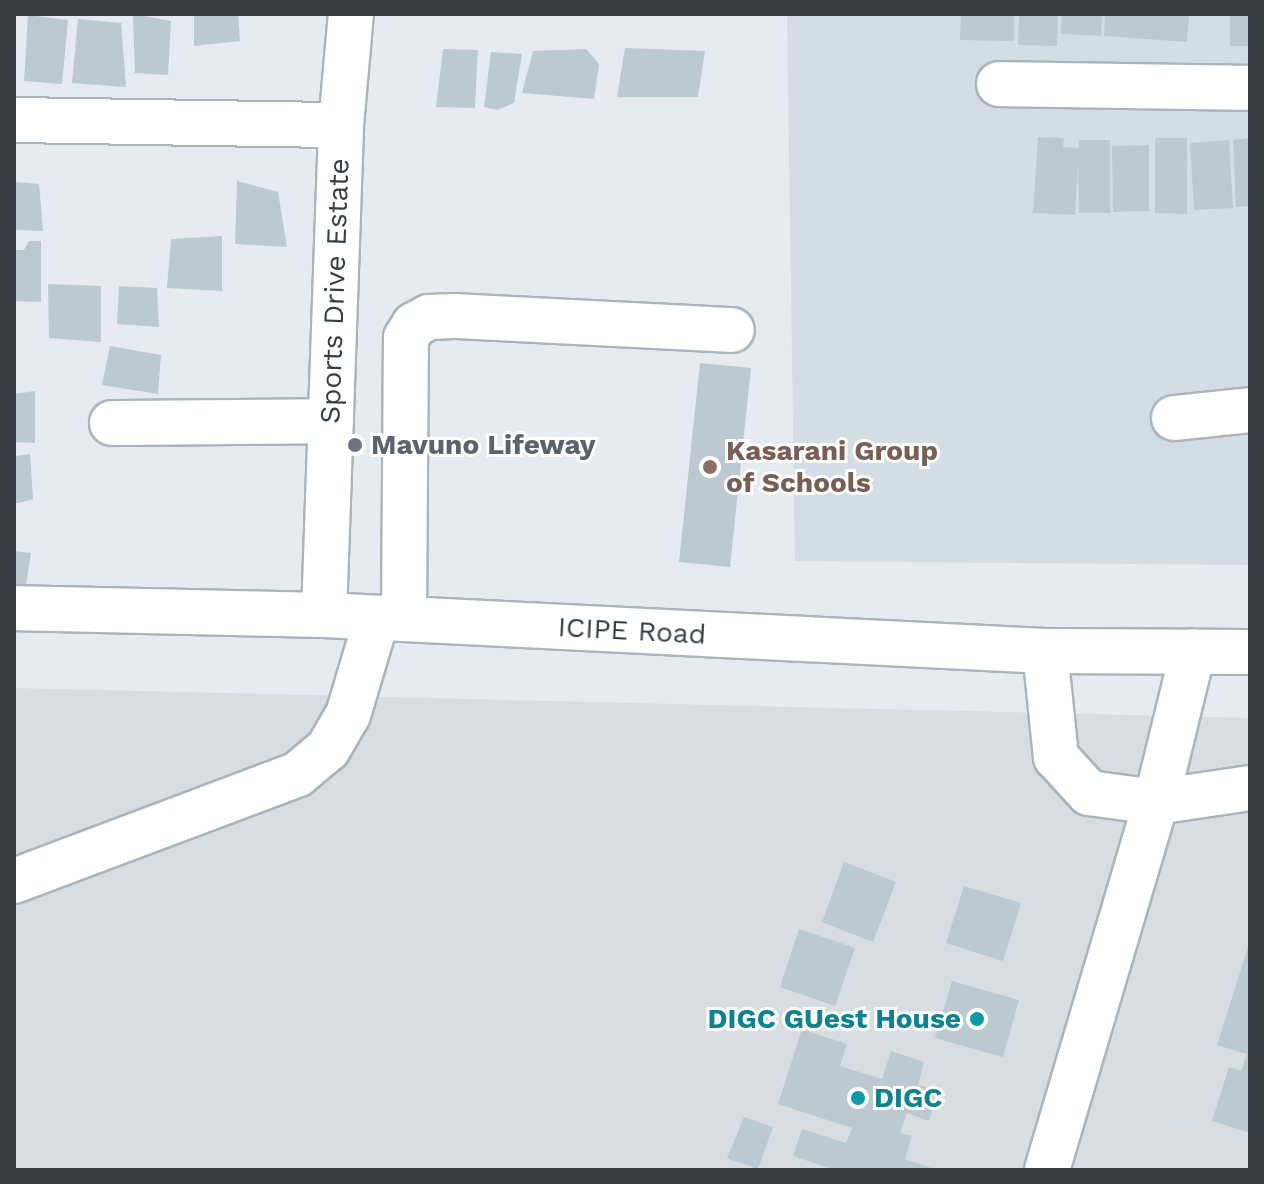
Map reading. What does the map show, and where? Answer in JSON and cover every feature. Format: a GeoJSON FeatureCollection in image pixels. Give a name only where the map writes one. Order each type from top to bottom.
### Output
{"type":"FeatureCollection","features":[{"type":"Feature","properties":{"kind":"street","name":"Sports Drive Estate"},"geometry":{"type":"LineString","coordinates":[[324,615],[341,125],[351,14]]}},
{"type":"Feature","properties":{"kind":"street"},"geometry":{"type":"LineString","coordinates":[[999,84],[1250,88]]}},
{"type":"Feature","properties":{"kind":"street"},"geometry":{"type":"LineString","coordinates":[[14,120],[341,125]]}},
{"type":"Feature","properties":{"kind":"street"},"geometry":{"type":"LineString","coordinates":[[14,881],[298,774],[328,749],[348,715],[391,619],[406,338],[414,325],[429,317],[455,316],[732,330]]}},
{"type":"Feature","properties":{"kind":"street"},"geometry":{"type":"LineString","coordinates":[[1174,418],[1250,410]]}},
{"type":"Feature","properties":{"kind":"street"},"geometry":{"type":"LineString","coordinates":[[112,423],[331,421]]}},
{"type":"Feature","properties":{"kind":"street","name":"ICIPE Road"},"geometry":{"type":"LineString","coordinates":[[14,608],[324,615],[1045,651],[1250,652]]}},
{"type":"Feature","properties":{"kind":"street"},"geometry":{"type":"LineString","coordinates":[[1045,651],[1056,757],[1089,793],[1156,802],[1250,788]]}},
{"type":"Feature","properties":{"kind":"street"},"geometry":{"type":"LineString","coordinates":[[1047,1170],[1156,802],[1193,651]]}},
{"type":"Feature","properties":{"kind":"shaded area"},"geometry":{"type":"Polygon","coordinates":[[[787,14],[1250,14],[1250,565],[795,561],[787,14]]]}},
{"type":"Feature","properties":{"kind":"shaded area"},"geometry":{"type":"Polygon","coordinates":[[[14,688],[1250,718],[1250,1170],[14,1170],[14,688]]]}},
{"type":"Feature","properties":{"kind":"shaded area"},"geometry":{"type":"Polygon","coordinates":[[[1141,1114],[1250,1149],[1250,1170],[1123,1170],[1141,1114]]]}},
{"type":"Feature","properties":{"kind":"building"},"geometry":{"type":"Polygon","coordinates":[[[133,14],[171,21],[168,75],[135,73],[133,14]]]}},
{"type":"Feature","properties":{"kind":"building"},"geometry":{"type":"Polygon","coordinates":[[[194,14],[238,14],[240,41],[194,46],[194,14]]]}},
{"type":"Feature","properties":{"kind":"building"},"geometry":{"type":"Polygon","coordinates":[[[961,14],[1014,14],[1014,41],[960,40],[961,14]]]}},
{"type":"Feature","properties":{"kind":"building"},"geometry":{"type":"Polygon","coordinates":[[[1019,14],[1058,14],[1057,46],[1018,45],[1019,14]]]}},
{"type":"Feature","properties":{"kind":"building"},"geometry":{"type":"Polygon","coordinates":[[[1062,14],[1102,14],[1101,36],[1061,34],[1062,14]]]}},
{"type":"Feature","properties":{"kind":"building"},"geometry":{"type":"Polygon","coordinates":[[[1105,14],[1189,14],[1187,42],[1104,36],[1105,14]]]}},
{"type":"Feature","properties":{"kind":"building"},"geometry":{"type":"Polygon","coordinates":[[[1230,14],[1250,14],[1250,46],[1230,46],[1230,14]]]}},
{"type":"Feature","properties":{"kind":"building"},"geometry":{"type":"Polygon","coordinates":[[[28,15],[68,20],[62,84],[24,81],[28,15]]]}},
{"type":"Feature","properties":{"kind":"building"},"geometry":{"type":"Polygon","coordinates":[[[78,19],[121,23],[126,87],[72,83],[78,19]]]}},
{"type":"Feature","properties":{"kind":"building"},"geometry":{"type":"Polygon","coordinates":[[[625,48],[705,51],[698,97],[617,97],[625,48]]]}},
{"type":"Feature","properties":{"kind":"building"},"geometry":{"type":"Polygon","coordinates":[[[443,49],[478,50],[475,108],[436,107],[443,49]]]}},
{"type":"Feature","properties":{"kind":"building"},"geometry":{"type":"Polygon","coordinates":[[[586,49],[599,64],[594,99],[522,93],[533,51],[586,49]]]}},
{"type":"Feature","properties":{"kind":"building"},"geometry":{"type":"Polygon","coordinates":[[[491,52],[522,54],[514,103],[497,110],[484,107],[491,52]]]}},
{"type":"Feature","properties":{"kind":"building"},"geometry":{"type":"Polygon","coordinates":[[[1038,137],[1064,138],[1063,147],[1079,148],[1079,140],[1110,140],[1110,213],[1079,213],[1078,163],[1075,215],[1033,213],[1038,137]]]}},
{"type":"Feature","properties":{"kind":"building"},"geometry":{"type":"Polygon","coordinates":[[[1155,138],[1187,138],[1187,214],[1155,213],[1155,138]]]}},
{"type":"Feature","properties":{"kind":"building"},"geometry":{"type":"Polygon","coordinates":[[[1250,138],[1250,206],[1236,207],[1233,140],[1250,138]]]}},
{"type":"Feature","properties":{"kind":"building"},"geometry":{"type":"Polygon","coordinates":[[[1229,140],[1233,208],[1194,210],[1190,143],[1229,140]]]}},
{"type":"Feature","properties":{"kind":"building"},"geometry":{"type":"Polygon","coordinates":[[[1149,145],[1149,211],[1113,212],[1112,146],[1149,145]]]}},
{"type":"Feature","properties":{"kind":"building"},"geometry":{"type":"Polygon","coordinates":[[[237,181],[278,192],[287,247],[235,244],[237,181]]]}},
{"type":"Feature","properties":{"kind":"building"},"geometry":{"type":"Polygon","coordinates":[[[14,182],[39,184],[43,231],[14,230],[14,182]]]}},
{"type":"Feature","properties":{"kind":"building"},"geometry":{"type":"Polygon","coordinates":[[[222,236],[222,291],[167,288],[171,239],[222,236]]]}},
{"type":"Feature","properties":{"kind":"building"},"geometry":{"type":"Polygon","coordinates":[[[29,241],[41,241],[41,302],[14,301],[14,250],[24,250],[29,241]]]}},
{"type":"Feature","properties":{"kind":"building"},"geometry":{"type":"Polygon","coordinates":[[[48,284],[101,286],[101,342],[49,338],[48,284]]]}},
{"type":"Feature","properties":{"kind":"building"},"geometry":{"type":"Polygon","coordinates":[[[119,286],[157,288],[159,327],[117,324],[119,286]]]}},
{"type":"Feature","properties":{"kind":"building"},"geometry":{"type":"Polygon","coordinates":[[[110,346],[161,355],[158,394],[102,385],[110,346]]]}},
{"type":"Feature","properties":{"kind":"building"},"geometry":{"type":"Polygon","coordinates":[[[700,363],[751,368],[730,567],[679,562],[700,363]]]}},
{"type":"Feature","properties":{"kind":"building"},"geometry":{"type":"Polygon","coordinates":[[[35,391],[35,443],[14,442],[14,394],[35,391]]]}},
{"type":"Feature","properties":{"kind":"building"},"geometry":{"type":"Polygon","coordinates":[[[30,454],[33,499],[14,504],[14,456],[30,454]]]}},
{"type":"Feature","properties":{"kind":"building"},"geometry":{"type":"Polygon","coordinates":[[[14,551],[31,553],[24,598],[14,598],[14,551]]]}},
{"type":"Feature","properties":{"kind":"building","name":"DIGC GUest House"},"geometry":{"type":"Polygon","coordinates":[[[844,862],[896,882],[873,942],[822,922],[844,862]]]}},
{"type":"Feature","properties":{"kind":"building","name":"DIGC GUest House"},"geometry":{"type":"Polygon","coordinates":[[[964,886],[1021,903],[1003,961],[946,943],[964,886]]]}},
{"type":"Feature","properties":{"kind":"building","name":"DIGC GUest House"},"geometry":{"type":"Polygon","coordinates":[[[799,929],[855,948],[835,1006],[780,987],[799,929]]]}},
{"type":"Feature","properties":{"kind":"building"},"geometry":{"type":"Polygon","coordinates":[[[1249,944],[1250,1133],[1212,1121],[1229,1067],[1241,1071],[1247,1054],[1217,1045],[1249,944]]]}},
{"type":"Feature","properties":{"kind":"building","name":"DIGC GUest House"},"geometry":{"type":"Polygon","coordinates":[[[952,981],[1019,1000],[1003,1057],[935,1038],[952,981]]]}},
{"type":"Feature","properties":{"kind":"building","name":"DIGC"},"geometry":{"type":"Polygon","coordinates":[[[802,1029],[847,1044],[840,1066],[882,1079],[891,1051],[924,1062],[918,1085],[938,1091],[929,1121],[907,1113],[900,1133],[912,1136],[905,1159],[937,1170],[835,1170],[793,1156],[802,1129],[846,1143],[852,1128],[778,1104],[802,1029]]]}},
{"type":"Feature","properties":{"kind":"building"},"geometry":{"type":"Polygon","coordinates":[[[744,1117],[773,1127],[758,1169],[727,1158],[744,1117]]]}},
{"type":"Feature","properties":{"kind":"place","name":"Mavuno Lifeway"},"geometry":{"type":"Point","coordinates":[355,445]}},
{"type":"Feature","properties":{"kind":"place","name":"Kasarani Group of Schools"},"geometry":{"type":"Point","coordinates":[710,467]}},
{"type":"Feature","properties":{"kind":"place","name":"DIGC GUest House"},"geometry":{"type":"Point","coordinates":[977,1019]}},
{"type":"Feature","properties":{"kind":"place","name":"DIGC"},"geometry":{"type":"Point","coordinates":[858,1098]}}]}
